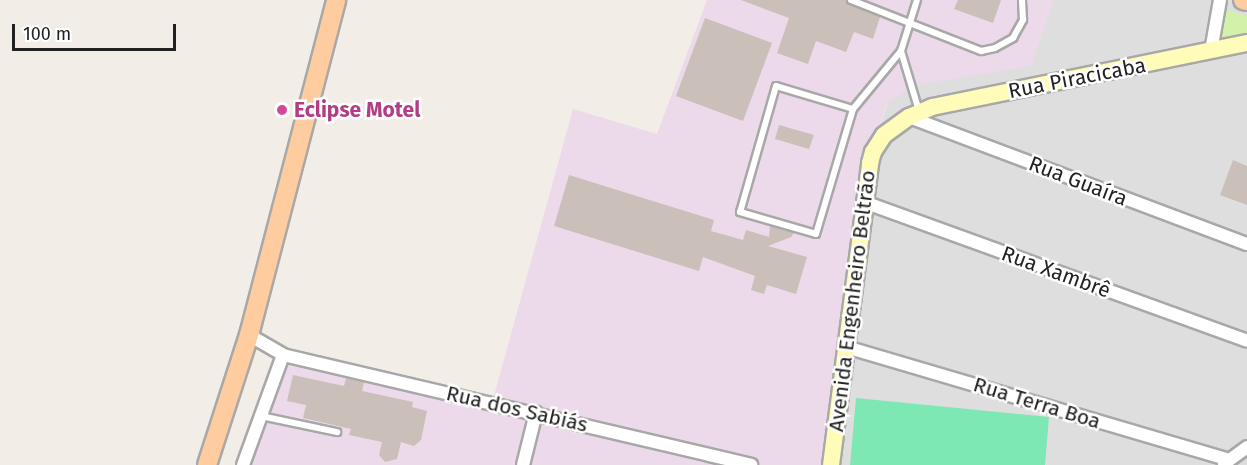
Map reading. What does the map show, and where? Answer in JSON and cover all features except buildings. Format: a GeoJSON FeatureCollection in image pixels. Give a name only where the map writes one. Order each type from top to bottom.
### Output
{"type":"FeatureCollection","features":[{"type":"Feature","properties":{"kind":"main road"},"geometry":{"type":"LineString","coordinates":[[207,465],[249,335],[336,0]]}},
{"type":"Feature","properties":{"kind":"street"},"geometry":{"type":"LineString","coordinates":[[1210,51],[1220,0]]}},
{"type":"Feature","properties":{"kind":"street","name":"Rua Piracicaba"},"geometry":{"type":"LineString","coordinates":[[914,114],[932,107],[1247,43]]}},
{"type":"Feature","properties":{"kind":"street","name":"Avenida Engenheiro Beltrão"},"geometry":{"type":"LineString","coordinates":[[831,465],[864,202],[873,152],[891,128],[914,114]]}},
{"type":"Feature","properties":{"kind":"street","name":"Rua Guaíra"},"geometry":{"type":"LineString","coordinates":[[914,114],[1247,244]]}},
{"type":"Feature","properties":{"kind":"street","name":"Rua Xambrê"},"geometry":{"type":"LineString","coordinates":[[864,202],[1247,341]]}},
{"type":"Feature","properties":{"kind":"street","name":"Rua dos Sabiás"},"geometry":{"type":"LineString","coordinates":[[249,335],[283,355],[751,465]]}},
{"type":"Feature","properties":{"kind":"street","name":"Rua Terra Boa"},"geometry":{"type":"LineString","coordinates":[[846,346],[1226,463]]}},
{"type":"Feature","properties":{"kind":"street"},"geometry":{"type":"LineString","coordinates":[[243,465],[283,355]]}},
{"type":"Feature","properties":{"kind":"street"},"geometry":{"type":"LineString","coordinates":[[523,465],[536,413]]}},
{"type":"Feature","properties":{"kind":"street"},"geometry":{"type":"LineString","coordinates":[[1226,463],[1247,447]]}},
{"type":"Feature","properties":{"kind":"lane"},"geometry":{"type":"LineString","coordinates":[[851,0],[976,50],[988,51],[1004,45],[1019,30],[1023,21],[1022,0]]}},
{"type":"Feature","properties":{"kind":"lane"},"geometry":{"type":"LineString","coordinates":[[853,109],[776,86],[740,212],[816,234],[853,109],[901,51],[917,0]]}},
{"type":"Feature","properties":{"kind":"lane"},"geometry":{"type":"LineString","coordinates":[[901,51],[914,114]]}},
{"type":"Feature","properties":{"kind":"lane"},"geometry":{"type":"LineString","coordinates":[[261,416],[338,432]]}},
{"type":"Feature","properties":{"kind":"shaded area"},"geometry":{"type":"Polygon","coordinates":[[[707,0],[1054,0],[1031,66],[921,84],[887,102],[870,163],[831,465],[243,465],[283,355],[492,403],[573,109],[657,134],[707,0]]]}},
{"type":"Feature","properties":{"kind":"shaded area"},"geometry":{"type":"Polygon","coordinates":[[[917,0],[1247,0],[1247,465],[831,465],[870,163],[917,0]]]}},
{"type":"Feature","properties":{"kind":"green space"},"geometry":{"type":"Polygon","coordinates":[[[1227,10],[1247,16],[1247,38],[1220,41],[1227,10]]]}},
{"type":"Feature","properties":{"kind":"green space"},"geometry":{"type":"Polygon","coordinates":[[[856,398],[1049,417],[1045,465],[850,465],[856,398]]]}},
{"type":"Feature","properties":{"kind":"place","name":"Eclipse Motel"},"geometry":{"type":"Point","coordinates":[282,110]}}]}
